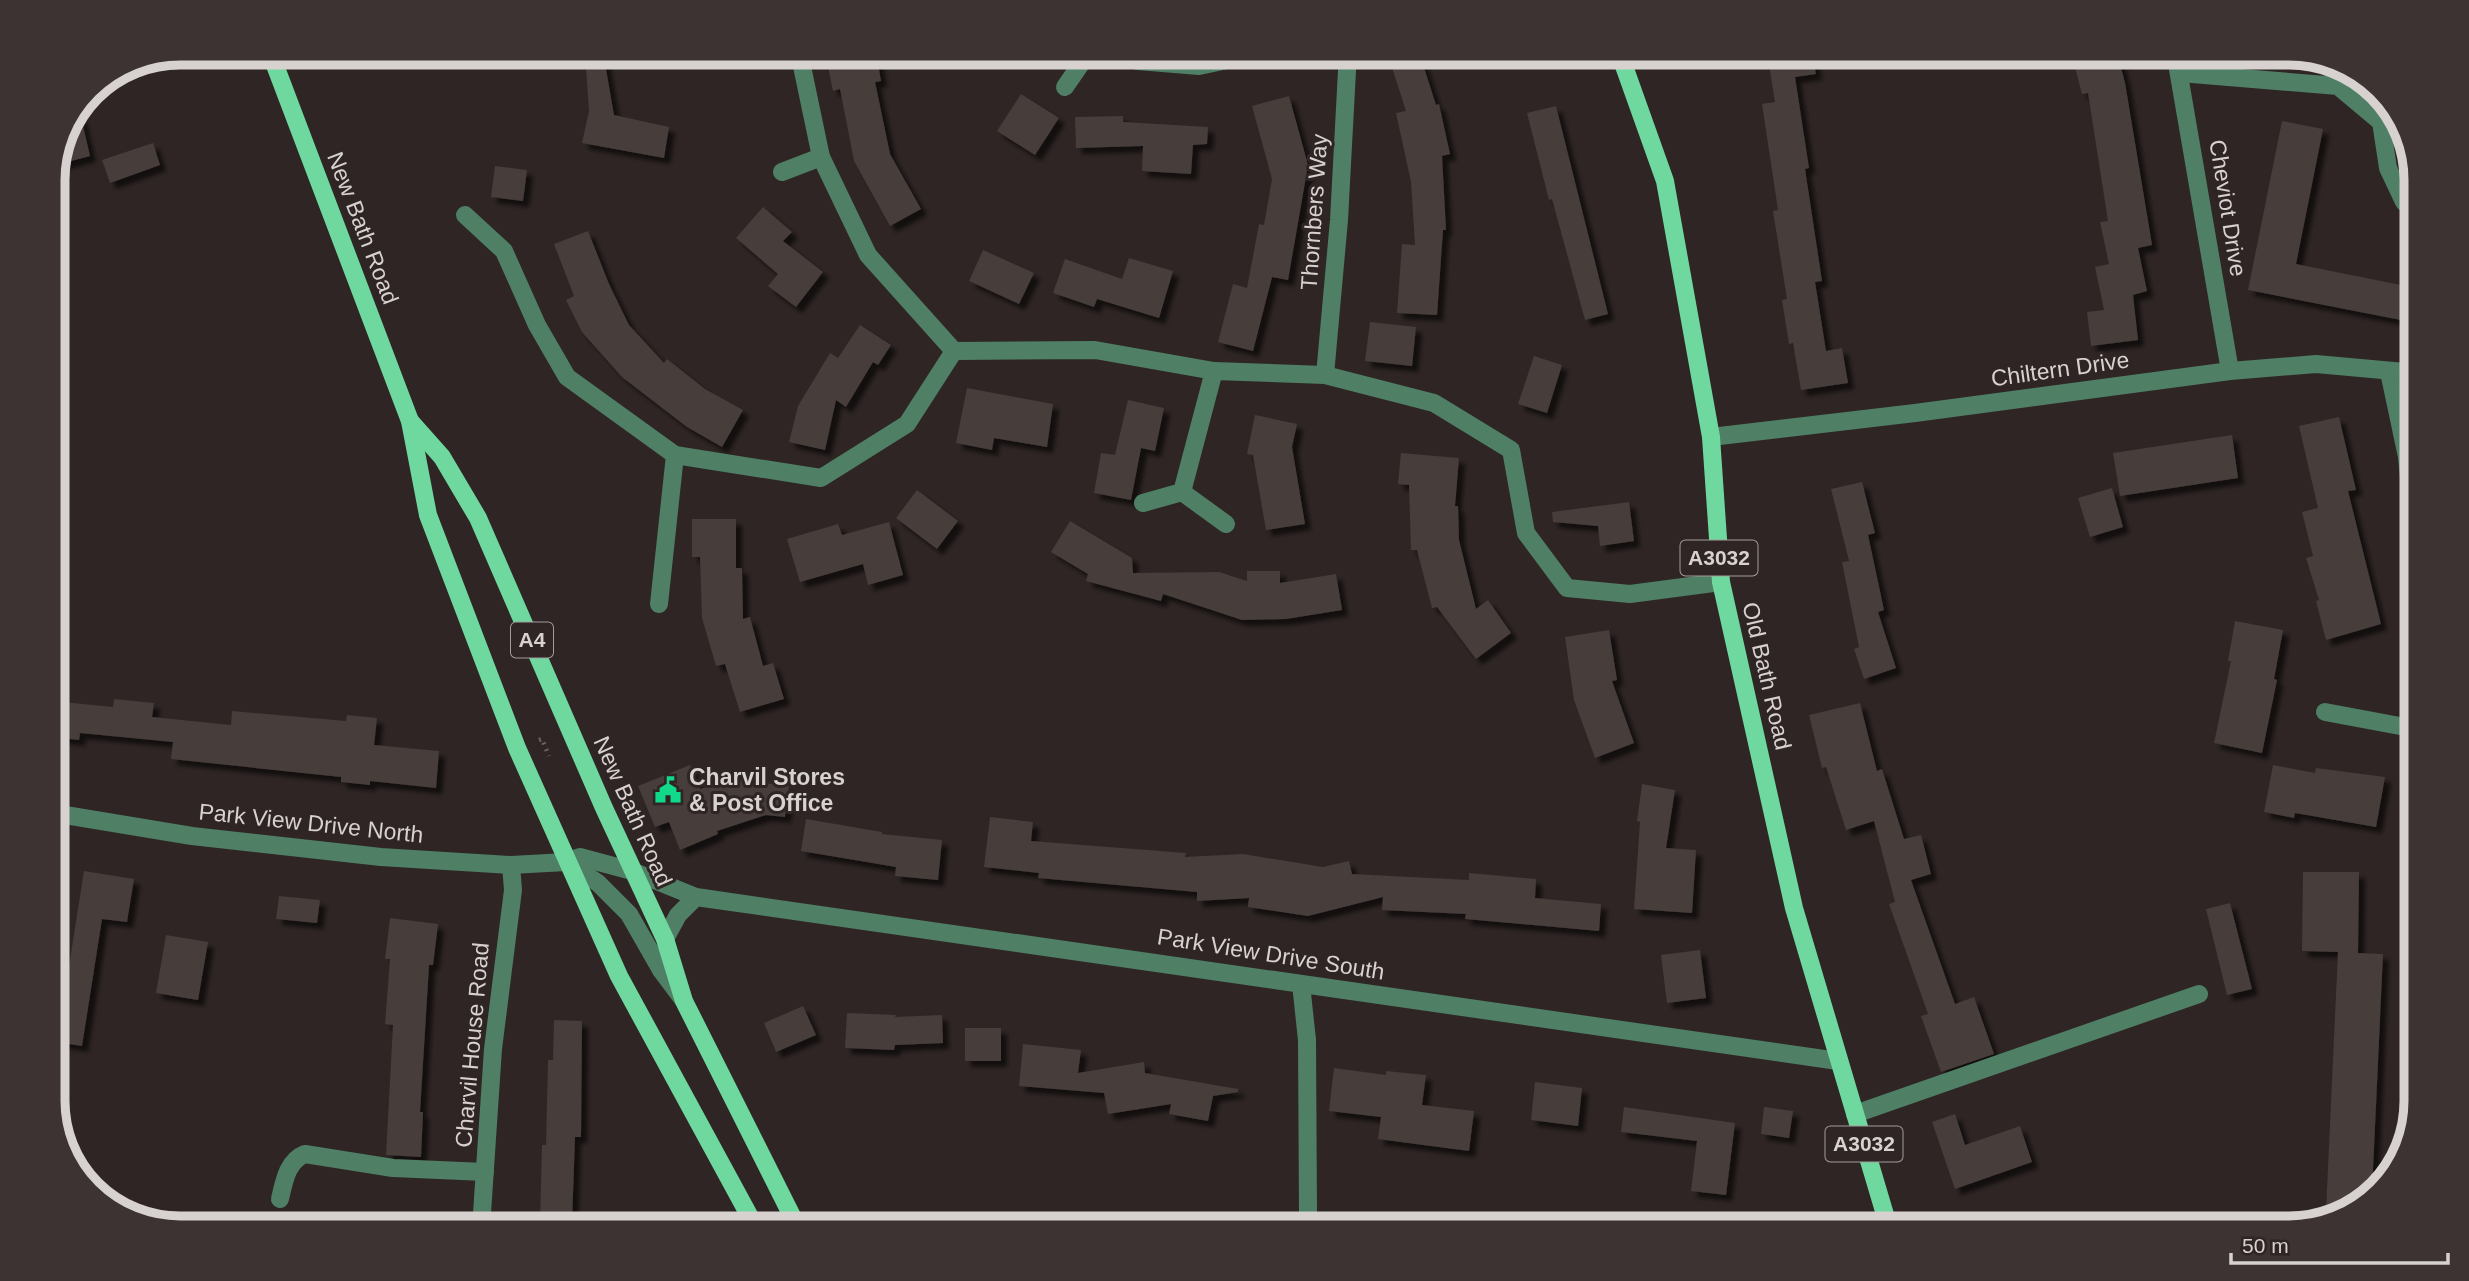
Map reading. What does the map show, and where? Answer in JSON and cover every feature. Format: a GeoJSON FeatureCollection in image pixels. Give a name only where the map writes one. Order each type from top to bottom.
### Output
{"type":"FeatureCollection","features":[{"type":"Feature","properties":{"kind":"main road","name":"New Bath Road"},"geometry":{"type":"LineString","coordinates":[[275,65],[410,421],[428,515],[517,748],[619,976],[749,1216]]}},
{"type":"Feature","properties":{"kind":"main road","name":"Old Bath Road"},"geometry":{"type":"LineString","coordinates":[[1624,65],[1665,181],[1711,437],[1721,582],[1794,908],[1838,1060]]}},
{"type":"Feature","properties":{"kind":"main road","name":"New Bath Road"},"geometry":{"type":"LineString","coordinates":[[410,421],[442,457],[478,518],[632,871],[665,939],[684,1001],[792,1216]]}},
{"type":"Feature","properties":{"kind":"main road","name":"A3032"},"geometry":{"type":"LineString","coordinates":[[1838,1060],[1885,1216]]}},
{"type":"Feature","properties":{"kind":"street"},"geometry":{"type":"LineString","coordinates":[[802,65],[821,157],[867,255],[954,351],[1095,350],[1214,371],[1325,375],[1434,403],[1511,450],[1526,533],[1567,588],[1630,594],[1721,582]]}},
{"type":"Feature","properties":{"kind":"street"},"geometry":{"type":"LineString","coordinates":[[1065,87],[1080,65]]}},
{"type":"Feature","properties":{"kind":"street","name":"Thornbers Way"},"geometry":{"type":"LineString","coordinates":[[1325,375],[1339,220],[1347,65]]}},
{"type":"Feature","properties":{"kind":"street","name":"Cheviot Drive"},"geometry":{"type":"LineString","coordinates":[[2178,65],[2230,371]]}},
{"type":"Feature","properties":{"kind":"street"},"geometry":{"type":"LineString","coordinates":[[2180,73],[2338,86],[2381,122]]}},
{"type":"Feature","properties":{"kind":"street"},"geometry":{"type":"LineString","coordinates":[[2384,115],[2381,122],[2388,168],[2404,202]]}},
{"type":"Feature","properties":{"kind":"street"},"geometry":{"type":"LineString","coordinates":[[782,172],[821,157]]}},
{"type":"Feature","properties":{"kind":"street"},"geometry":{"type":"LineString","coordinates":[[464,215],[504,251],[537,325],[567,377],[675,455],[821,478],[907,424],[954,351]]}},
{"type":"Feature","properties":{"kind":"street","name":"Chiltern Drive"},"geometry":{"type":"LineString","coordinates":[[1711,437],[2230,371],[2316,364],[2404,373]]}},
{"type":"Feature","properties":{"kind":"street"},"geometry":{"type":"LineString","coordinates":[[1182,492],[1214,371]]}},
{"type":"Feature","properties":{"kind":"street"},"geometry":{"type":"LineString","coordinates":[[2389,372],[2404,443]]}},
{"type":"Feature","properties":{"kind":"street"},"geometry":{"type":"LineString","coordinates":[[659,604],[675,455]]}},
{"type":"Feature","properties":{"kind":"street"},"geometry":{"type":"LineString","coordinates":[[1143,503],[1182,492]]}},
{"type":"Feature","properties":{"kind":"street"},"geometry":{"type":"LineString","coordinates":[[1182,492],[1226,524]]}},
{"type":"Feature","properties":{"kind":"street"},"geometry":{"type":"LineString","coordinates":[[2325,712],[2404,727]]}},
{"type":"Feature","properties":{"kind":"street","name":"Park View Drive North"},"geometry":{"type":"LineString","coordinates":[[65,815],[192,835],[381,857],[511,865],[566,862]]}},
{"type":"Feature","properties":{"kind":"street","name":"Park View Drive South"},"geometry":{"type":"LineString","coordinates":[[566,862],[579,857],[632,871],[696,897],[1838,1060]]}},
{"type":"Feature","properties":{"kind":"street"},"geometry":{"type":"LineString","coordinates":[[566,862],[598,883],[629,914],[661,971],[684,1001]]}},
{"type":"Feature","properties":{"kind":"street","name":"Charvil House Road"},"geometry":{"type":"LineString","coordinates":[[482,1216],[493,1049],[513,890],[511,865]]}},
{"type":"Feature","properties":{"kind":"street"},"geometry":{"type":"LineString","coordinates":[[665,939],[678,915],[696,897]]}},
{"type":"Feature","properties":{"kind":"street"},"geometry":{"type":"LineString","coordinates":[[1301,984],[1307,1040],[1308,1214]]}},
{"type":"Feature","properties":{"kind":"street"},"geometry":{"type":"LineString","coordinates":[[1855,1114],[2199,993]]}},
{"type":"Feature","properties":{"kind":"street"},"geometry":{"type":"LineString","coordinates":[[279,1199],[287,1172],[296,1158],[305,1154],[393,1168],[485,1172]]}},
{"type":"Feature","properties":{"kind":"building"},"geometry":{"type":"Polygon","coordinates":[[[586,65],[605,65],[614,115],[669,127],[664,158],[582,143],[589,111],[586,65]]]}},
{"type":"Feature","properties":{"kind":"building"},"geometry":{"type":"Polygon","coordinates":[[[828,65],[878,65],[881,81],[875,82],[890,154],[921,209],[890,226],[854,161],[840,89],[833,91],[828,65]]]}},
{"type":"Feature","properties":{"kind":"building"},"geometry":{"type":"Polygon","coordinates":[[[1391,65],[1423,65],[1436,105],[1439,104],[1450,154],[1442,156],[1446,230],[1443,230],[1437,315],[1397,313],[1402,244],[1415,245],[1411,182],[1396,113],[1406,111],[1391,65]]]}},
{"type":"Feature","properties":{"kind":"building"},"geometry":{"type":"Polygon","coordinates":[[[1769,65],[1814,65],[1816,74],[1795,77],[1809,168],[1805,169],[1822,281],[1815,282],[1826,351],[1842,348],[1848,383],[1801,390],[1793,343],[1789,344],[1782,300],[1787,299],[1773,211],[1778,210],[1762,104],[1775,102],[1769,65]]]}},
{"type":"Feature","properties":{"kind":"building"},"geometry":{"type":"Polygon","coordinates":[[[2074,65],[2120,65],[2152,245],[2138,248],[2147,291],[2133,295],[2138,340],[2091,346],[2087,312],[2104,310],[2095,267],[2109,264],[2100,222],[2108,221],[2088,93],[2082,94],[2074,65]]]}},
{"type":"Feature","properties":{"kind":"building"},"geometry":{"type":"Polygon","coordinates":[[[1021,94],[1059,118],[1035,155],[997,131],[1021,94]]]}},
{"type":"Feature","properties":{"kind":"building"},"geometry":{"type":"Polygon","coordinates":[[[1289,96],[1308,165],[1288,280],[1272,277],[1253,351],[1218,342],[1233,284],[1247,288],[1259,224],[1264,225],[1272,179],[1252,106],[1289,96]]]}},
{"type":"Feature","properties":{"kind":"building"},"geometry":{"type":"Polygon","coordinates":[[[1556,106],[1608,314],[1585,320],[1552,199],[1549,200],[1527,113],[1556,106]]]}},
{"type":"Feature","properties":{"kind":"building"},"geometry":{"type":"Polygon","coordinates":[[[1123,116],[1123,122],[1208,127],[1207,144],[1193,145],[1191,174],[1142,171],[1143,146],[1076,148],[1075,117],[1123,116]]]}},
{"type":"Feature","properties":{"kind":"building"},"geometry":{"type":"Polygon","coordinates":[[[82,121],[90,156],[67,162],[69,150],[82,121]]]}},
{"type":"Feature","properties":{"kind":"building"},"geometry":{"type":"Polygon","coordinates":[[[2282,121],[2323,129],[2296,264],[2404,286],[2404,321],[2248,290],[2282,121]]]}},
{"type":"Feature","properties":{"kind":"building"},"geometry":{"type":"Polygon","coordinates":[[[153,143],[160,165],[110,183],[102,160],[153,143]]]}},
{"type":"Feature","properties":{"kind":"building"},"geometry":{"type":"Polygon","coordinates":[[[495,166],[527,170],[523,201],[491,197],[495,166]]]}},
{"type":"Feature","properties":{"kind":"building"},"geometry":{"type":"Polygon","coordinates":[[[763,207],[792,232],[783,241],[823,272],[796,307],[768,286],[778,274],[736,238],[763,207]]]}},
{"type":"Feature","properties":{"kind":"building"},"geometry":{"type":"Polygon","coordinates":[[[588,231],[629,325],[664,363],[667,359],[705,389],[743,410],[722,447],[687,427],[622,377],[582,332],[566,300],[574,296],[554,244],[588,231]]]}},
{"type":"Feature","properties":{"kind":"building"},"geometry":{"type":"Polygon","coordinates":[[[983,250],[1034,273],[1019,304],[969,281],[983,250]]]}},
{"type":"Feature","properties":{"kind":"building"},"geometry":{"type":"Polygon","coordinates":[[[1129,258],[1173,271],[1159,318],[1097,299],[1094,307],[1053,293],[1065,259],[1122,279],[1129,258]]]}},
{"type":"Feature","properties":{"kind":"building"},"geometry":{"type":"Polygon","coordinates":[[[1370,322],[1416,327],[1412,366],[1365,361],[1370,322]]]}},
{"type":"Feature","properties":{"kind":"building"},"geometry":{"type":"Polygon","coordinates":[[[860,325],[891,345],[878,365],[873,362],[846,407],[836,400],[825,450],[789,442],[798,406],[830,353],[838,358],[860,325]]]}},
{"type":"Feature","properties":{"kind":"building"},"geometry":{"type":"Polygon","coordinates":[[[1534,356],[1562,365],[1547,413],[1518,404],[1534,356]]]}},
{"type":"Feature","properties":{"kind":"building"},"geometry":{"type":"Polygon","coordinates":[[[967,388],[1053,404],[1047,447],[994,438],[992,450],[956,443],[967,388]]]}},
{"type":"Feature","properties":{"kind":"building"},"geometry":{"type":"Polygon","coordinates":[[[1128,400],[1164,408],[1155,451],[1141,448],[1131,500],[1094,493],[1101,453],[1115,455],[1128,400]]]}},
{"type":"Feature","properties":{"kind":"building"},"geometry":{"type":"Polygon","coordinates":[[[1255,415],[1297,424],[1292,447],[1305,524],[1266,530],[1253,455],[1247,454],[1255,415]]]}},
{"type":"Feature","properties":{"kind":"building"},"geometry":{"type":"Polygon","coordinates":[[[2339,417],[2356,490],[2348,491],[2381,624],[2326,640],[2316,601],[2319,600],[2306,558],[2313,556],[2302,512],[2318,508],[2299,426],[2339,417]]]}},
{"type":"Feature","properties":{"kind":"building"},"geometry":{"type":"Polygon","coordinates":[[[2232,435],[2238,478],[2120,496],[2113,453],[2232,435]]]}},
{"type":"Feature","properties":{"kind":"building"},"geometry":{"type":"Polygon","coordinates":[[[1401,453],[1459,458],[1455,506],[1458,506],[1459,540],[1476,609],[1488,600],[1511,633],[1476,659],[1437,607],[1432,608],[1417,550],[1411,550],[1409,485],[1398,484],[1401,453]]]}},
{"type":"Feature","properties":{"kind":"building"},"geometry":{"type":"Polygon","coordinates":[[[1862,482],[1875,533],[1868,535],[1884,610],[1878,612],[1896,668],[1864,679],[1854,649],[1859,647],[1842,562],[1849,561],[1831,489],[1862,482]]]}},
{"type":"Feature","properties":{"kind":"building"},"geometry":{"type":"Polygon","coordinates":[[[2112,488],[2123,527],[2090,537],[2078,498],[2112,488]]]}},
{"type":"Feature","properties":{"kind":"building"},"geometry":{"type":"Polygon","coordinates":[[[917,490],[958,521],[937,549],[896,518],[917,490]]]}},
{"type":"Feature","properties":{"kind":"building"},"geometry":{"type":"Polygon","coordinates":[[[1629,502],[1634,541],[1600,546],[1598,526],[1553,522],[1552,512],[1629,502]]]}},
{"type":"Feature","properties":{"kind":"building"},"geometry":{"type":"Polygon","coordinates":[[[692,519],[736,519],[736,568],[742,568],[743,619],[750,617],[763,666],[773,663],[784,699],[740,712],[725,664],[716,666],[702,618],[700,557],[692,557],[692,519]]]}},
{"type":"Feature","properties":{"kind":"building"},"geometry":{"type":"Polygon","coordinates":[[[1070,521],[1132,558],[1133,573],[1219,572],[1247,581],[1247,571],[1280,571],[1280,583],[1336,574],[1342,610],[1286,619],[1242,620],[1163,594],[1161,601],[1086,581],[1088,574],[1051,552],[1070,521]]]}},
{"type":"Feature","properties":{"kind":"building"},"geometry":{"type":"Polygon","coordinates":[[[889,522],[903,575],[868,585],[863,564],[800,582],[787,539],[838,524],[842,535],[889,522]]]}},
{"type":"Feature","properties":{"kind":"building"},"geometry":{"type":"Polygon","coordinates":[[[2235,621],[2283,630],[2274,679],[2277,680],[2262,753],[2214,743],[2231,661],[2228,661],[2235,621]]]}},
{"type":"Feature","properties":{"kind":"building"},"geometry":{"type":"Polygon","coordinates":[[[1609,630],[1617,680],[1612,681],[1634,743],[1595,758],[1574,700],[1565,637],[1609,630]]]}},
{"type":"Feature","properties":{"kind":"building"},"geometry":{"type":"Polygon","coordinates":[[[114,699],[154,703],[152,717],[231,725],[232,711],[346,721],[347,715],[377,718],[374,745],[439,751],[436,788],[370,781],[370,785],[341,782],[341,777],[171,759],[173,742],[80,733],[79,740],[65,738],[65,702],[113,707],[114,699]]]}},
{"type":"Feature","properties":{"kind":"building"},"geometry":{"type":"Polygon","coordinates":[[[1860,703],[1877,771],[1882,769],[1904,839],[1921,835],[1931,874],[1911,880],[1955,1004],[1974,997],[1994,1054],[1941,1072],[1921,1016],[1928,1014],[1889,904],[1895,902],[1874,821],[1846,830],[1826,767],[1822,768],[1809,715],[1860,703]]]}},
{"type":"Feature","properties":{"kind":"building"},"geometry":{"type":"Polygon","coordinates":[[[690,765],[700,789],[731,779],[789,786],[785,817],[766,815],[717,831],[718,834],[680,850],[669,822],[655,827],[638,786],[690,765]]]}},
{"type":"Feature","properties":{"kind":"building"},"geometry":{"type":"Polygon","coordinates":[[[2273,765],[2315,773],[2316,768],[2385,777],[2376,827],[2295,813],[2294,818],[2264,812],[2273,765]]]}},
{"type":"Feature","properties":{"kind":"building"},"geometry":{"type":"Polygon","coordinates":[[[1642,784],[1675,790],[1666,848],[1696,850],[1692,913],[1634,909],[1640,822],[1637,821],[1642,784]]]}},
{"type":"Feature","properties":{"kind":"building"},"geometry":{"type":"Polygon","coordinates":[[[990,817],[1033,822],[1031,841],[1186,853],[1185,857],[1243,854],[1323,867],[1349,861],[1352,874],[1469,880],[1469,873],[1536,879],[1535,898],[1601,904],[1599,931],[1465,919],[1466,914],[1382,910],[1383,897],[1308,916],[1248,907],[1249,898],[1197,901],[1197,892],[1038,878],[1039,873],[984,867],[990,817]]]}},
{"type":"Feature","properties":{"kind":"building"},"geometry":{"type":"Polygon","coordinates":[[[806,819],[882,834],[942,840],[938,880],[895,876],[896,867],[801,851],[806,819]]]}},
{"type":"Feature","properties":{"kind":"building"},"geometry":{"type":"Polygon","coordinates":[[[84,871],[134,879],[127,922],[102,919],[82,1046],[65,1043],[65,991],[84,871]]]}},
{"type":"Feature","properties":{"kind":"building"},"geometry":{"type":"Polygon","coordinates":[[[2303,872],[2359,872],[2358,953],[2383,954],[2372,1181],[2347,1201],[2326,1209],[2338,952],[2302,951],[2303,872]]]}},
{"type":"Feature","properties":{"kind":"building"},"geometry":{"type":"Polygon","coordinates":[[[279,896],[320,900],[317,923],[276,919],[279,896]]]}},
{"type":"Feature","properties":{"kind":"building"},"geometry":{"type":"Polygon","coordinates":[[[2230,903],[2252,989],[2227,995],[2206,909],[2230,903]]]}},
{"type":"Feature","properties":{"kind":"building"},"geometry":{"type":"Polygon","coordinates":[[[390,918],[438,924],[433,965],[429,965],[420,1112],[423,1112],[421,1157],[386,1155],[393,1025],[385,1024],[390,959],[385,959],[390,918]]]}},
{"type":"Feature","properties":{"kind":"building"},"geometry":{"type":"Polygon","coordinates":[[[166,935],[208,942],[198,1000],[156,993],[166,935]]]}},
{"type":"Feature","properties":{"kind":"building"},"geometry":{"type":"Polygon","coordinates":[[[1700,950],[1706,998],[1667,1003],[1661,955],[1700,950]]]}},
{"type":"Feature","properties":{"kind":"building"},"geometry":{"type":"Polygon","coordinates":[[[803,1006],[816,1035],[776,1052],[764,1023],[803,1006]]]}},
{"type":"Feature","properties":{"kind":"building"},"geometry":{"type":"Polygon","coordinates":[[[847,1013],[896,1015],[895,1017],[942,1015],[943,1043],[895,1045],[894,1050],[845,1048],[847,1013]]]}},
{"type":"Feature","properties":{"kind":"building"},"geometry":{"type":"Polygon","coordinates":[[[554,1020],[582,1021],[581,1137],[575,1137],[572,1216],[540,1216],[542,1145],[546,1145],[548,1060],[553,1060],[554,1020]]]}},
{"type":"Feature","properties":{"kind":"building"},"geometry":{"type":"Polygon","coordinates":[[[965,1028],[1001,1028],[1001,1061],[965,1061],[965,1028]]]}},
{"type":"Feature","properties":{"kind":"building"},"geometry":{"type":"Polygon","coordinates":[[[1023,1044],[1081,1050],[1078,1073],[1144,1062],[1145,1073],[1238,1089],[1238,1092],[1213,1096],[1208,1121],[1169,1114],[1171,1104],[1108,1114],[1104,1093],[1019,1086],[1023,1044]]]}},
{"type":"Feature","properties":{"kind":"building"},"geometry":{"type":"Polygon","coordinates":[[[1334,1068],[1386,1075],[1386,1071],[1426,1075],[1422,1105],[1474,1111],[1469,1151],[1378,1139],[1381,1117],[1329,1111],[1334,1068]]]}},
{"type":"Feature","properties":{"kind":"building"},"geometry":{"type":"Polygon","coordinates":[[[1535,1082],[1582,1088],[1578,1126],[1531,1120],[1535,1082]]]}},
{"type":"Feature","properties":{"kind":"building"},"geometry":{"type":"Polygon","coordinates":[[[1624,1107],[1735,1123],[1726,1195],[1691,1191],[1697,1141],[1621,1132],[1624,1107]]]}},
{"type":"Feature","properties":{"kind":"building"},"geometry":{"type":"Polygon","coordinates":[[[1764,1107],[1793,1111],[1789,1138],[1761,1134],[1764,1107]]]}},
{"type":"Feature","properties":{"kind":"building"},"geometry":{"type":"Polygon","coordinates":[[[1955,1114],[1965,1145],[2020,1126],[2032,1162],[1955,1189],[1932,1122],[1955,1114]]]}},
{"type":"Feature","properties":{"kind":"place","name":"Charvil Stores & Post Office"},"geometry":{"type":"Point","coordinates":[668,790]}}]}
